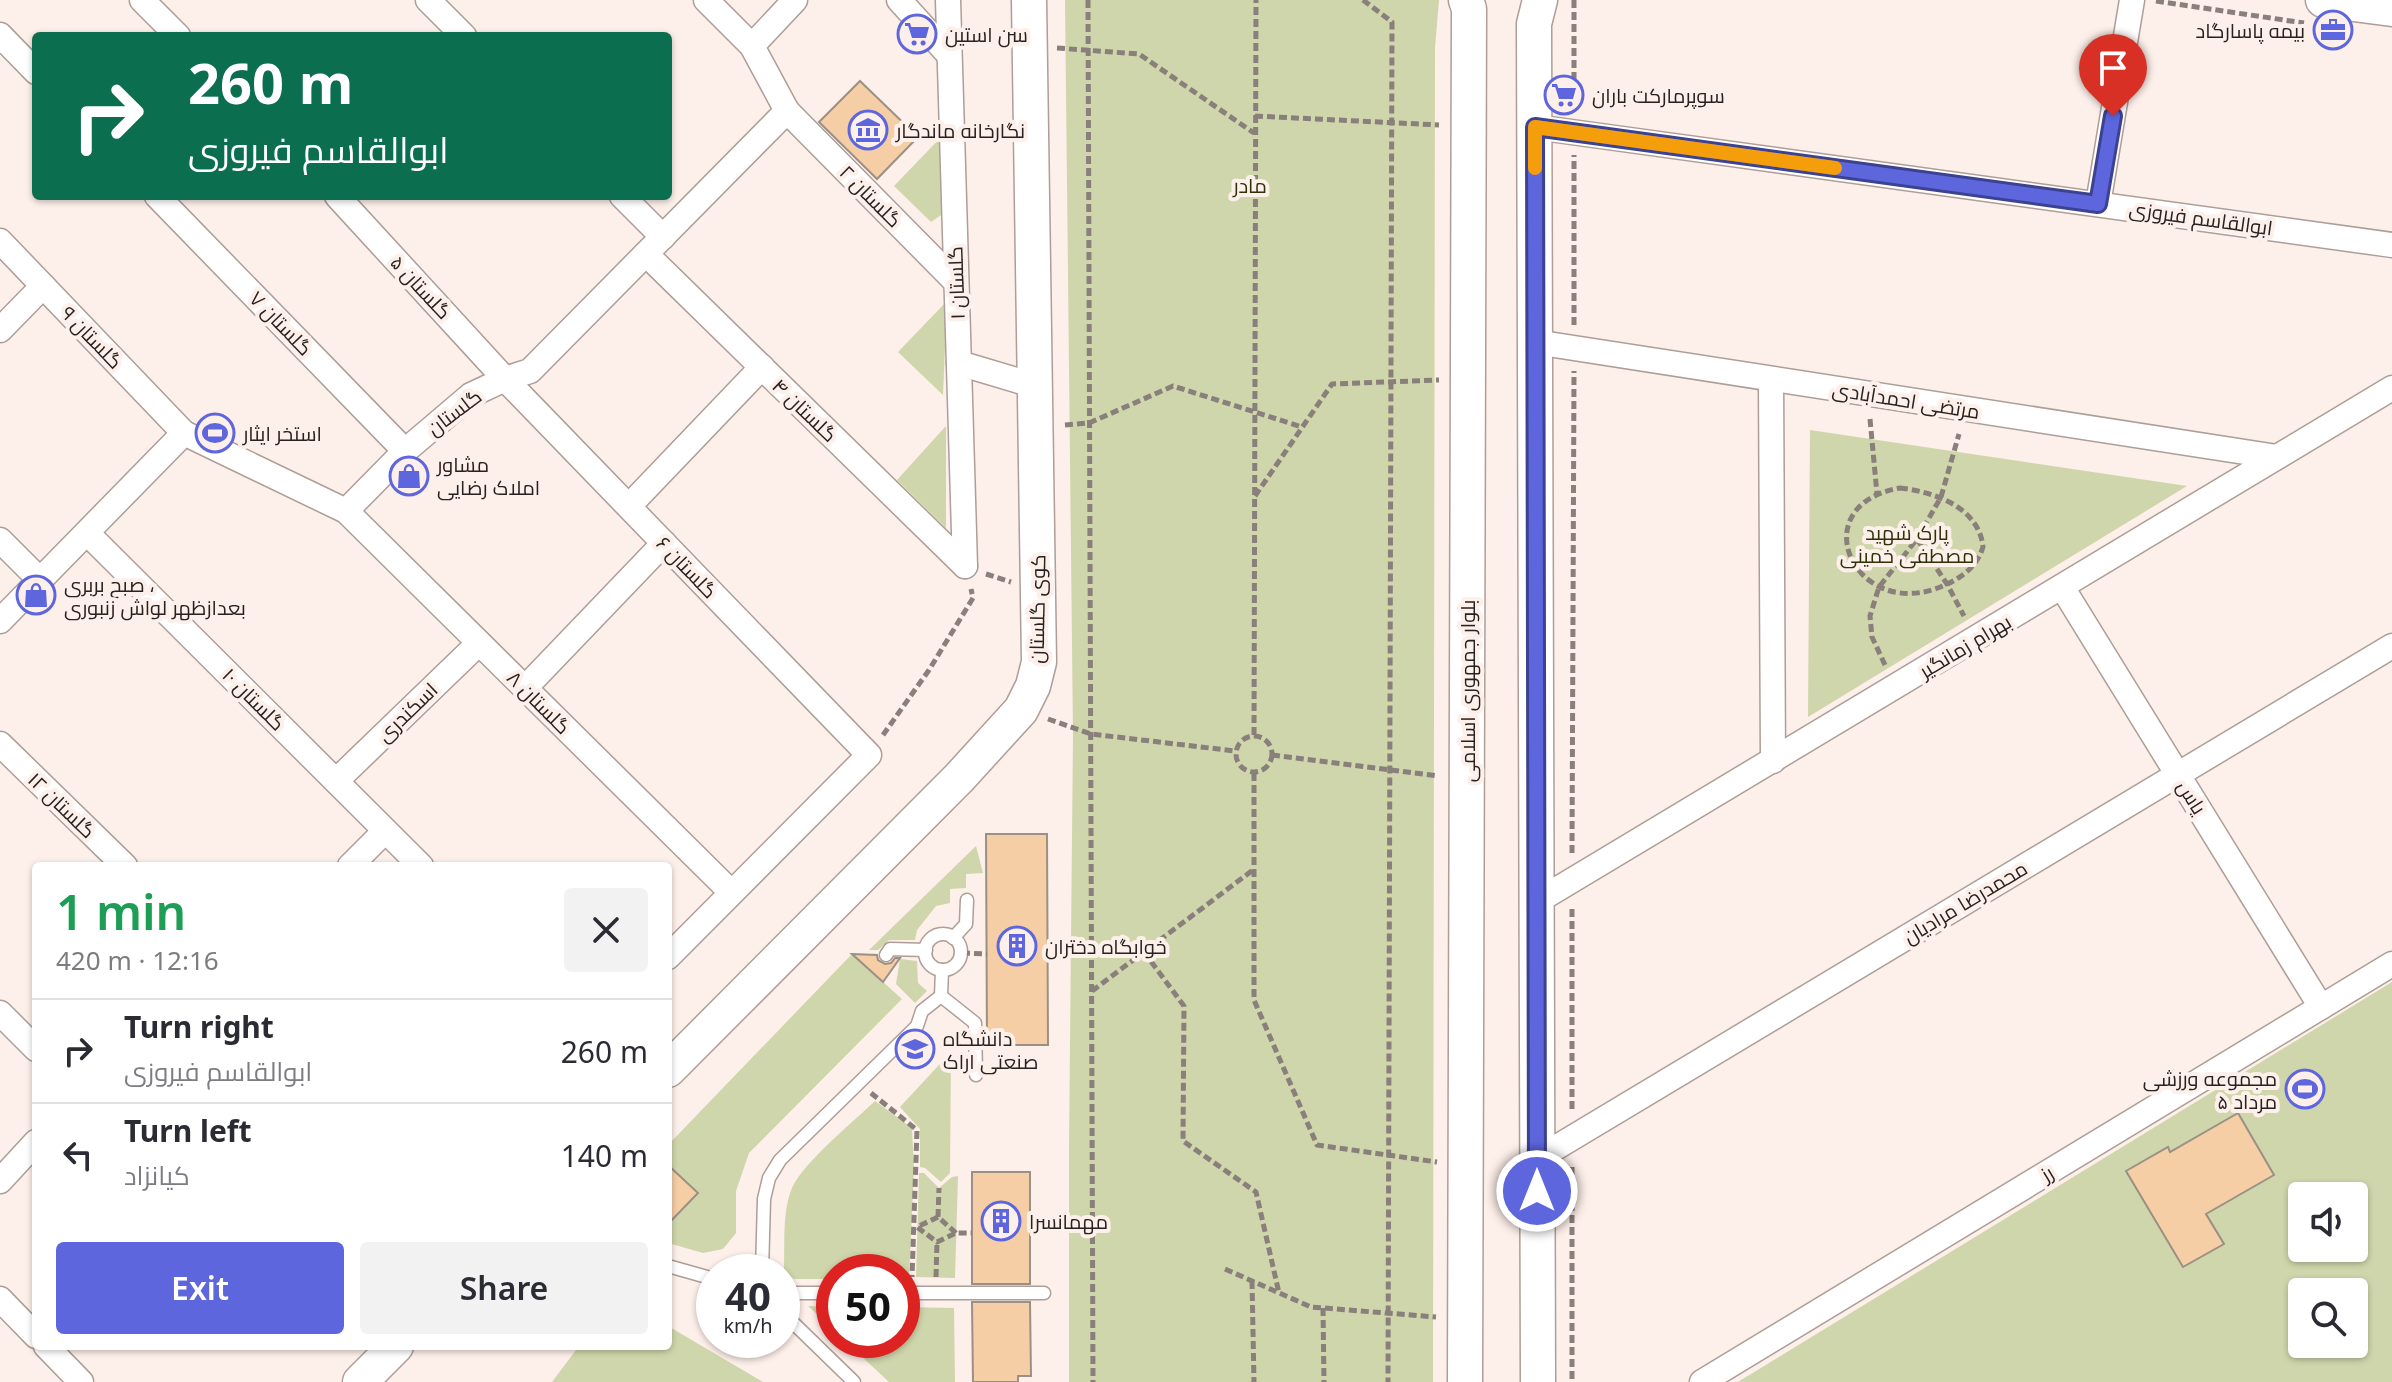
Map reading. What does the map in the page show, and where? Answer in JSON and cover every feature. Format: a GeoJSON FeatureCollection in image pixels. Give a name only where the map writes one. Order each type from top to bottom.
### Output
{"type":"FeatureCollection","features":[{"type":"Feature","properties":{"kind":"main road","name":"کوی گلستان"},"geometry":{"type":"LineString","coordinates":[[672,1066],[959,778],[1021,710],[1033,686],[1039,662],[1029,0]]}},
{"type":"Feature","properties":{"kind":"main road","name":"بلوار جمهوری اسلامی"},"geometry":{"type":"LineString","coordinates":[[1465,1382],[1468,126],[1473,3]]}},
{"type":"Feature","properties":{"kind":"main road"},"geometry":{"type":"LineString","coordinates":[[1529,8],[1535,127],[1538,1382]]}},
{"type":"Feature","properties":{"kind":"main road"},"geometry":{"type":"LineString","coordinates":[[2315,12],[2392,9]]}},
{"type":"Feature","properties":{"kind":"main road"},"geometry":{"type":"LineString","coordinates":[[360,1382],[392,1350]]}},
{"type":"Feature","properties":{"kind":"street"},"geometry":{"type":"LineString","coordinates":[[142,0],[174,32]]}},
{"type":"Feature","properties":{"kind":"street"},"geometry":{"type":"LineString","coordinates":[[428,0],[460,32]]}},
{"type":"Feature","properties":{"kind":"street"},"geometry":{"type":"LineString","coordinates":[[706,0],[752,46],[787,111]]}},
{"type":"Feature","properties":{"kind":"street"},"geometry":{"type":"LineString","coordinates":[[752,46],[795,0]]}},
{"type":"Feature","properties":{"kind":"street"},"geometry":{"type":"LineString","coordinates":[[899,0],[949,55]]}},
{"type":"Feature","properties":{"kind":"street","name":"گلستان ۱"},"geometry":{"type":"LineString","coordinates":[[948,0],[965,566]]}},
{"type":"Feature","properties":{"kind":"street"},"geometry":{"type":"LineString","coordinates":[[2098,204],[2132,0]]}},
{"type":"Feature","properties":{"kind":"street"},"geometry":{"type":"LineString","coordinates":[[0,35],[32,68]]}},
{"type":"Feature","properties":{"kind":"street","name":"گلستان"},"geometry":{"type":"LineString","coordinates":[[346,511],[405,451],[471,395],[530,371],[787,111]]}},
{"type":"Feature","properties":{"kind":"street","name":"گلستان ۲"},"geometry":{"type":"LineString","coordinates":[[787,111],[956,282]]}},
{"type":"Feature","properties":{"kind":"street","name":"ابوالقاسم فیروزی"},"geometry":{"type":"LineString","coordinates":[[1535,127],[2392,245]]}},
{"type":"Feature","properties":{"kind":"street","name":"گلستان ۷"},"geometry":{"type":"LineString","coordinates":[[161,200],[405,451]]}},
{"type":"Feature","properties":{"kind":"street","name":"گلستان ۵"},"geometry":{"type":"LineString","coordinates":[[341,200],[505,379]]}},
{"type":"Feature","properties":{"kind":"street","name":"گلستان ۴"},"geometry":{"type":"LineString","coordinates":[[625,200],[654,246],[762,367],[965,566]]}},
{"type":"Feature","properties":{"kind":"street","name":"گلستان ۹"},"geometry":{"type":"LineString","coordinates":[[0,241],[184,433]]}},
{"type":"Feature","properties":{"kind":"street"},"geometry":{"type":"LineString","coordinates":[[0,330],[43,286]]}},
{"type":"Feature","properties":{"kind":"street","name":"مرتضی احمدآبادی"},"geometry":{"type":"LineString","coordinates":[[1535,342],[2277,457]]}},
{"type":"Feature","properties":{"kind":"street"},"geometry":{"type":"LineString","coordinates":[[959,363],[1036,386]]}},
{"type":"Feature","properties":{"kind":"street"},"geometry":{"type":"LineString","coordinates":[[629,506],[762,367]]}},
{"type":"Feature","properties":{"kind":"street","name":"گلستان ۶"},"geometry":{"type":"LineString","coordinates":[[505,379],[869,755]]}},
{"type":"Feature","properties":{"kind":"street"},"geometry":{"type":"LineString","coordinates":[[1771,379],[1773,761]]}},
{"type":"Feature","properties":{"kind":"street","name":"بهرام زمانگیر"},"geometry":{"type":"LineString","coordinates":[[1536,902],[2392,388]]}},
{"type":"Feature","properties":{"kind":"street"},"geometry":{"type":"LineString","coordinates":[[0,621],[184,433],[346,511]]}},
{"type":"Feature","properties":{"kind":"street","name":"گلستان ۸"},"geometry":{"type":"LineString","coordinates":[[346,511],[731,892]]}},
{"type":"Feature","properties":{"kind":"street","name":"گلستان ۱۰"},"geometry":{"type":"LineString","coordinates":[[87,533],[417,862]]}},
{"type":"Feature","properties":{"kind":"street"},"geometry":{"type":"LineString","coordinates":[[0,540],[40,580]]}},
{"type":"Feature","properties":{"kind":"street"},"geometry":{"type":"LineString","coordinates":[[525,688],[664,543]]}},
{"type":"Feature","properties":{"kind":"street","name":"یاس"},"geometry":{"type":"LineString","coordinates":[[2062,587],[2321,1007]]}},
{"type":"Feature","properties":{"kind":"street","name":"اسکندری"},"geometry":{"type":"LineString","coordinates":[[336,781],[479,643]]}},
{"type":"Feature","properties":{"kind":"street","name":"محمدرضا مرادیان"},"geometry":{"type":"LineString","coordinates":[[1537,1159],[2392,646]]}},
{"type":"Feature","properties":{"kind":"street","name":"گلستان ۱۲"},"geometry":{"type":"LineString","coordinates":[[0,744],[121,862]]}},
{"type":"Feature","properties":{"kind":"street"},"geometry":{"type":"LineString","coordinates":[[672,953],[869,755]]}},
{"type":"Feature","properties":{"kind":"street"},"geometry":{"type":"LineString","coordinates":[[354,862],[385,831]]}},
{"type":"Feature","properties":{"kind":"street","name":"رز"},"geometry":{"type":"LineString","coordinates":[[1702,1382],[2392,964]]}},
{"type":"Feature","properties":{"kind":"street"},"geometry":{"type":"LineString","coordinates":[[0,1013],[32,1045]]}},
{"type":"Feature","properties":{"kind":"street"},"geometry":{"type":"LineString","coordinates":[[0,1181],[32,1146]]}},
{"type":"Feature","properties":{"kind":"street"},"geometry":{"type":"LineString","coordinates":[[0,1299],[32,1332]]}},
{"type":"Feature","properties":{"kind":"street"},"geometry":{"type":"LineString","coordinates":[[50,1350],[81,1382]]}},
{"type":"Feature","properties":{"kind":"lane"},"geometry":{"type":"LineString","coordinates":[[953,938],[966,924],[967,900]]}},
{"type":"Feature","properties":{"kind":"lane"},"geometry":{"type":"LineString","coordinates":[[948,935],[953,938],[958,942],[960,959],[953,968],[936,969],[928,961],[926,950],[931,939],[948,935]]}},
{"type":"Feature","properties":{"kind":"lane"},"geometry":{"type":"LineString","coordinates":[[886,955],[890,949],[926,950]]}},
{"type":"Feature","properties":{"kind":"lane"},"geometry":{"type":"LineString","coordinates":[[762,1254],[764,1199],[774,1169],[917,1026],[922,1011],[941,996],[942,970]]}},
{"type":"Feature","properties":{"kind":"lane"},"geometry":{"type":"LineString","coordinates":[[941,996],[975,1023],[976,1075]]}},
{"type":"Feature","properties":{"kind":"lane"},"geometry":{"type":"LineString","coordinates":[[672,1267],[696,1274]]}},
{"type":"Feature","properties":{"kind":"lane"},"geometry":{"type":"LineString","coordinates":[[920,1293],[1044,1293]]}},
{"type":"Feature","properties":{"kind":"lane"},"geometry":{"type":"LineString","coordinates":[[800,1330],[854,1382]]}},
{"type":"Feature","properties":{"kind":"path"},"geometry":{"type":"LineString","coordinates":[[1088,0],[1093,1382]]}},
{"type":"Feature","properties":{"kind":"path"},"geometry":{"type":"LineString","coordinates":[[1254,735],[1256,0]]}},
{"type":"Feature","properties":{"kind":"path"},"geometry":{"type":"LineString","coordinates":[[1363,0],[1392,22],[1388,1382]]}},
{"type":"Feature","properties":{"kind":"path"},"geometry":{"type":"LineString","coordinates":[[1572,1382],[1574,0]]}},
{"type":"Feature","properties":{"kind":"path"},"geometry":{"type":"LineString","coordinates":[[2151,0],[2315,12]]}},
{"type":"Feature","properties":{"kind":"path"},"geometry":{"type":"LineString","coordinates":[[1030,46],[1139,54],[1255,134]]}},
{"type":"Feature","properties":{"kind":"path"},"geometry":{"type":"LineString","coordinates":[[1255,116],[1468,126]]}},
{"type":"Feature","properties":{"kind":"path"},"geometry":{"type":"LineString","coordinates":[[1255,496],[1332,384],[1468,379]]}},
{"type":"Feature","properties":{"kind":"path"},"geometry":{"type":"LineString","coordinates":[[1036,427],[1089,423],[1173,386],[1302,427]]}},
{"type":"Feature","properties":{"kind":"path"},"geometry":{"type":"LineString","coordinates":[[1868,394],[1877,494]]}},
{"type":"Feature","properties":{"kind":"path"},"geometry":{"type":"LineString","coordinates":[[1895,688],[1872,637],[1870,616],[1879,587],[1917,539],[1941,497],[1966,410]]}},
{"type":"Feature","properties":{"kind":"path"},"geometry":{"type":"LineString","coordinates":[[1900,488],[1941,497],[1969,517],[1977,528],[1983,547],[1974,565],[1965,574],[1947,584],[1920,592],[1892,592],[1879,587],[1857,570],[1847,548],[1846,536],[1862,504],[1877,494],[1900,488]]}},
{"type":"Feature","properties":{"kind":"path"},"geometry":{"type":"LineString","coordinates":[[1917,539],[1947,584],[1976,639]]}},
{"type":"Feature","properties":{"kind":"path"},"geometry":{"type":"LineString","coordinates":[[965,566],[1038,592]]}},
{"type":"Feature","properties":{"kind":"path"},"geometry":{"type":"LineString","coordinates":[[869,755],[929,670],[973,598],[965,566]]}},
{"type":"Feature","properties":{"kind":"path"},"geometry":{"type":"LineString","coordinates":[[1021,710],[1091,734],[1235,751]]}},
{"type":"Feature","properties":{"kind":"path"},"geometry":{"type":"LineString","coordinates":[[1254,735],[1268,741],[1272,755],[1267,768],[1254,773],[1240,766],[1235,751],[1242,740],[1254,735]]}},
{"type":"Feature","properties":{"kind":"path"},"geometry":{"type":"LineString","coordinates":[[1272,755],[1467,779]]}},
{"type":"Feature","properties":{"kind":"path"},"geometry":{"type":"LineString","coordinates":[[1254,773],[1254,1000],[1317,1145],[1466,1166]]}},
{"type":"Feature","properties":{"kind":"path"},"geometry":{"type":"LineString","coordinates":[[1092,991],[1254,869]]}},
{"type":"Feature","properties":{"kind":"path"},"geometry":{"type":"LineString","coordinates":[[1144,952],[1184,1006],[1183,1141],[1256,1192],[1279,1293]]}},
{"type":"Feature","properties":{"kind":"path"},"geometry":{"type":"LineString","coordinates":[[961,953],[987,954]]}},
{"type":"Feature","properties":{"kind":"path"},"geometry":{"type":"LineString","coordinates":[[870,1092],[917,1130],[909,1254]]}},
{"type":"Feature","properties":{"kind":"path"},"geometry":{"type":"LineString","coordinates":[[938,1217],[939,1188]]}},
{"type":"Feature","properties":{"kind":"path"},"geometry":{"type":"LineString","coordinates":[[938,1217],[956,1233]]}},
{"type":"Feature","properties":{"kind":"path"},"geometry":{"type":"LineString","coordinates":[[937,1242],[917,1227],[938,1217]]}},
{"type":"Feature","properties":{"kind":"path"},"geometry":{"type":"LineString","coordinates":[[937,1242],[956,1233],[972,1233]]}},
{"type":"Feature","properties":{"kind":"path"},"geometry":{"type":"LineString","coordinates":[[935,1293],[937,1242]]}},
{"type":"Feature","properties":{"kind":"path"},"geometry":{"type":"LineString","coordinates":[[1225,1269],[1311,1307],[1465,1319]]}},
{"type":"Feature","properties":{"kind":"path"},"geometry":{"type":"LineString","coordinates":[[1252,1281],[1254,1382]]}},
{"type":"Feature","properties":{"kind":"path"},"geometry":{"type":"LineString","coordinates":[[1323,1308],[1324,1382]]}},
{"type":"Feature","properties":{"kind":"green space","name":"مادر"},"geometry":{"type":"Polygon","coordinates":[[[1065,0],[1439,0],[1435,48],[1433,1382],[1069,1382],[1073,735],[1065,0]]]}},
{"type":"Feature","properties":{"kind":"green space"},"geometry":{"type":"Polygon","coordinates":[[[946,132],[947,211],[931,222],[894,186],[946,132]]]}},
{"type":"Feature","properties":{"kind":"green space"},"geometry":{"type":"Polygon","coordinates":[[[947,301],[943,395],[898,352],[947,301]]]}},
{"type":"Feature","properties":{"kind":"green space"},"geometry":{"type":"Polygon","coordinates":[[[946,426],[946,528],[897,480],[946,426]]]}},
{"type":"Feature","properties":{"kind":"green space","name":"پارک شهید مصطفی خمینی"},"geometry":{"type":"Polygon","coordinates":[[[1810,430],[2187,486],[1808,717],[1810,430]]]}},
{"type":"Feature","properties":{"kind":"green space"},"geometry":{"type":"Polygon","coordinates":[[[976,846],[983,873],[966,874],[966,888],[950,889],[950,903],[936,906],[917,930],[915,940],[889,940],[878,950],[869,950],[976,846]]]}},
{"type":"Feature","properties":{"kind":"green space"},"geometry":{"type":"Polygon","coordinates":[[[852,954],[902,999],[749,1153],[736,1191],[736,1233],[723,1249],[703,1253],[672,1244],[672,1141],[852,954]]]}},
{"type":"Feature","properties":{"kind":"green space"},"geometry":{"type":"Polygon","coordinates":[[[900,959],[917,961],[918,983],[927,991],[915,1003],[896,984],[900,959]]]}},
{"type":"Feature","properties":{"kind":"green space","name":"مجموعه ورزشی ۵ مرداد"},"geometry":{"type":"Polygon","coordinates":[[[2392,982],[2392,1382],[1738,1382],[2392,982]]]}},
{"type":"Feature","properties":{"kind":"green space"},"geometry":{"type":"Polygon","coordinates":[[[951,1052],[950,1173],[941,1182],[920,1167],[920,1129],[900,1107],[951,1052]]]}},
{"type":"Feature","properties":{"kind":"green space"},"geometry":{"type":"Polygon","coordinates":[[[875,1101],[912,1128],[914,1170],[910,1254],[816,1254],[816,1279],[800,1279],[800,1254],[784,1254],[785,1218],[792,1188],[817,1155],[875,1101]]]}},
{"type":"Feature","properties":{"kind":"green space"},"geometry":{"type":"Polygon","coordinates":[[[919,1173],[924,1173],[939,1188],[958,1176],[955,1278],[920,1277],[920,1254],[917,1254],[919,1173]]]}},
{"type":"Feature","properties":{"kind":"green space"},"geometry":{"type":"Polygon","coordinates":[[[920,1307],[954,1308],[955,1382],[889,1382],[863,1358],[920,1358],[920,1307]]]}},
{"type":"Feature","properties":{"kind":"green space"},"geometry":{"type":"Polygon","coordinates":[[[672,1328],[696,1343],[696,1358],[722,1358],[763,1382],[552,1382],[576,1350],[672,1350],[672,1328]]]}},
{"type":"Feature","properties":{"kind":"building","name":"نگارخانه ماندگار"},"geometry":{"type":"Polygon","coordinates":[[[860,81],[918,137],[877,179],[819,122],[860,81]]]}},
{"type":"Feature","properties":{"kind":"building","name":"خوابگاه دختران"},"geometry":{"type":"Polygon","coordinates":[[[986,834],[1047,834],[1048,1045],[987,1045],[986,834]]]}},
{"type":"Feature","properties":{"kind":"building"},"geometry":{"type":"Polygon","coordinates":[[[852,954],[877,955],[878,960],[885,964],[900,958],[883,982],[852,954]]]}},
{"type":"Feature","properties":{"kind":"building"},"geometry":{"type":"Polygon","coordinates":[[[2238,1113],[2274,1175],[2206,1214],[2224,1244],[2183,1267],[2126,1171],[2168,1147],[2170,1152],[2238,1113]]]}},
{"type":"Feature","properties":{"kind":"building"},"geometry":{"type":"Polygon","coordinates":[[[672,1169],[698,1193],[672,1220],[672,1169]]]}},
{"type":"Feature","properties":{"kind":"building","name":"مهمانسرا"},"geometry":{"type":"Polygon","coordinates":[[[972,1172],[1030,1172],[1030,1284],[972,1284],[972,1172]]]}},
{"type":"Feature","properties":{"kind":"building"},"geometry":{"type":"Polygon","coordinates":[[[972,1302],[1030,1302],[1031,1376],[1018,1376],[1018,1382],[973,1382],[972,1302]]]}},
{"type":"Feature","properties":{"kind":"slow traffic"},"geometry":{"type":"LineString","coordinates":[[1535,168],[1535,127],[1835,168]]}},
{"type":"Feature","properties":{"kind":"place","name":"بیمه پاسارگاد"},"geometry":{"type":"Point","coordinates":[2333,30]}},
{"type":"Feature","properties":{"kind":"place","name":"سن استین"},"geometry":{"type":"Point","coordinates":[917,34]}},
{"type":"Feature","properties":{"kind":"place","name":"سوپرمارکت باران"},"geometry":{"type":"Point","coordinates":[1564,95]}},
{"type":"Feature","properties":{"kind":"place","name":"نگارخانه ماندگار"},"geometry":{"type":"Point","coordinates":[868,130]}},
{"type":"Feature","properties":{"kind":"place","name":"استخر ایثار"},"geometry":{"type":"Point","coordinates":[215,433]}},
{"type":"Feature","properties":{"kind":"place","name":"مشاور املاک رضایی"},"geometry":{"type":"Point","coordinates":[409,476]}},
{"type":"Feature","properties":{"kind":"place","name":"صبح بربری ، بعدازظهر لواش زنبوری"},"geometry":{"type":"Point","coordinates":[36,595]}},
{"type":"Feature","properties":{"kind":"place","name":"خوابگاه دختران"},"geometry":{"type":"Point","coordinates":[1017,946]}},
{"type":"Feature","properties":{"kind":"place","name":"دانشگاه صنعتی اراک"},"geometry":{"type":"Point","coordinates":[915,1049]}},
{"type":"Feature","properties":{"kind":"place","name":"مجموعه ورزشی ۵ مرداد"},"geometry":{"type":"Point","coordinates":[2305,1089]}},
{"type":"Feature","properties":{"kind":"place","name":"مهمانسرا"},"geometry":{"type":"Point","coordinates":[1001,1221]}},
{"type":"Feature","properties":{"kind":"route"},"geometry":{"type":"LineString","coordinates":[[1537,1191],[1535,127],[2098,204],[2113,116]]}}]}
